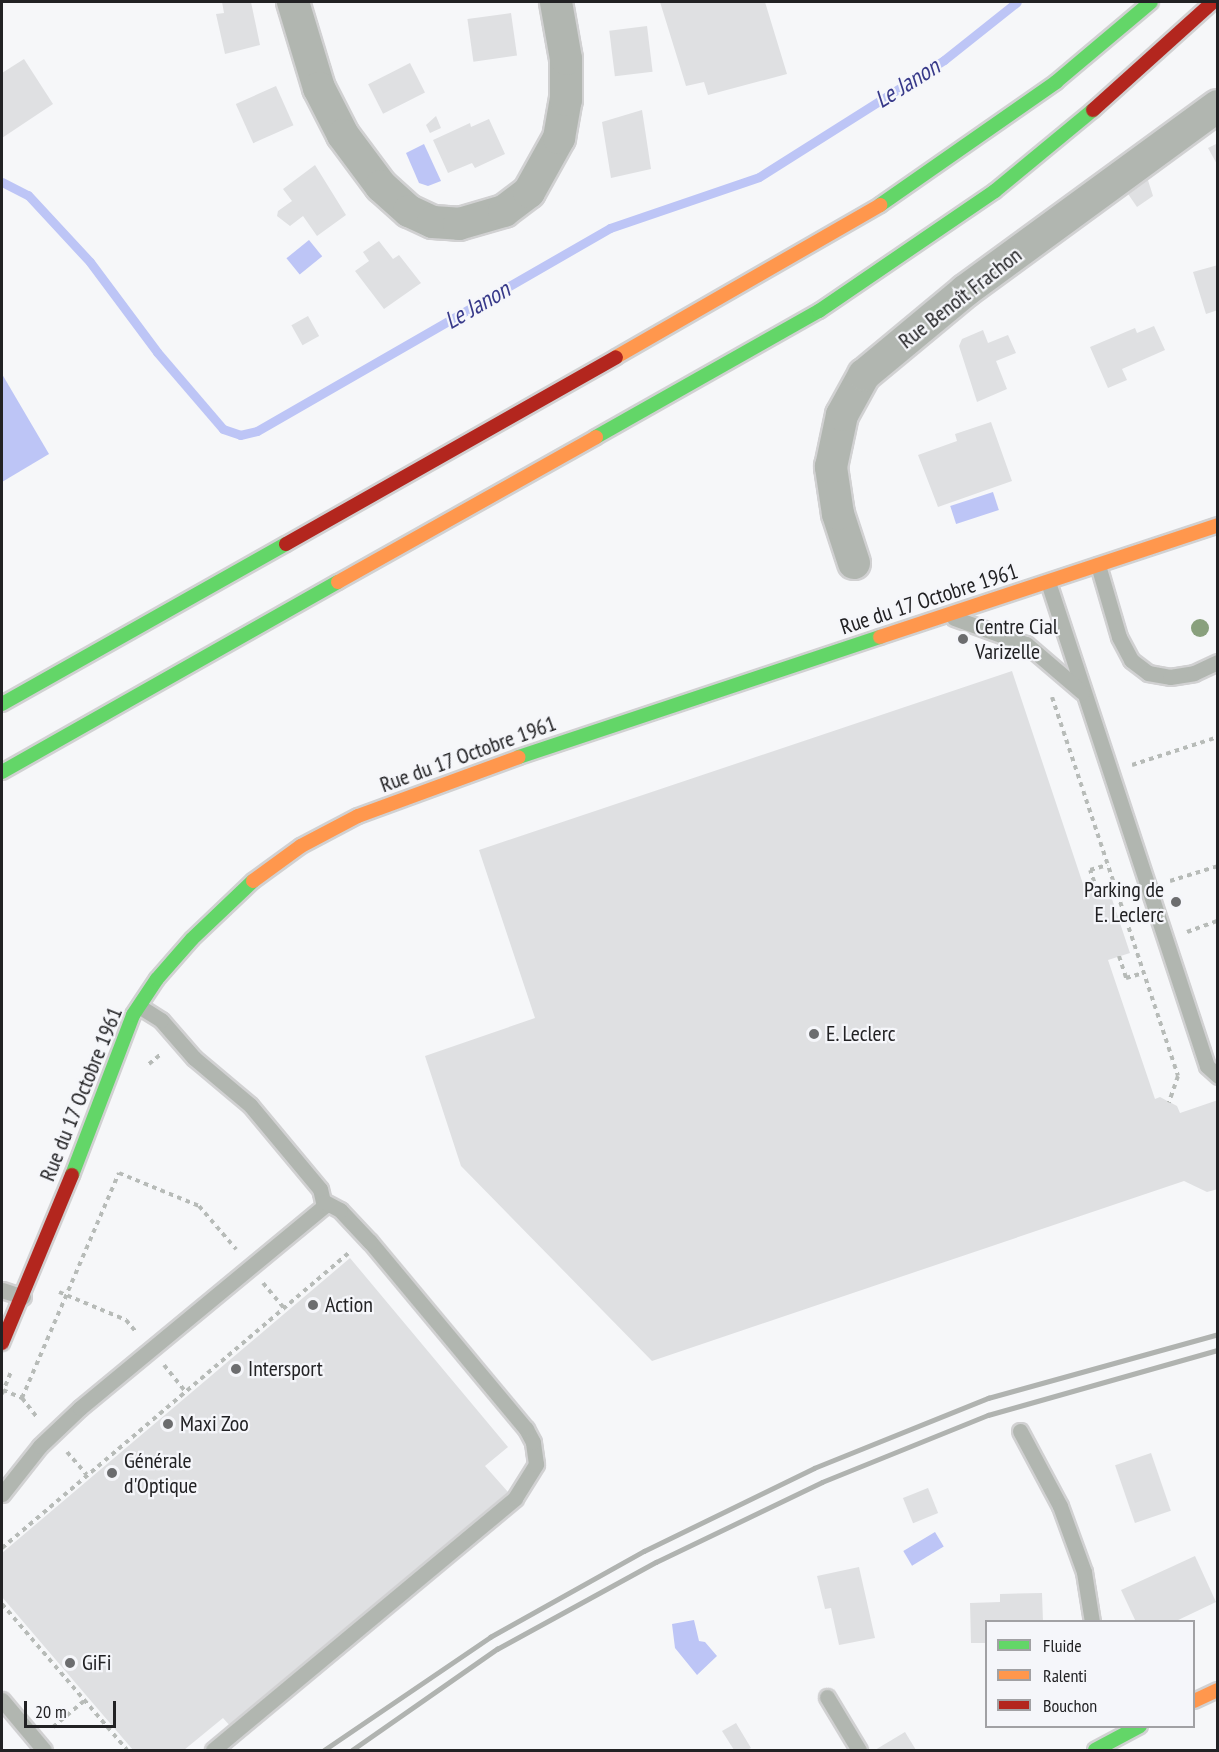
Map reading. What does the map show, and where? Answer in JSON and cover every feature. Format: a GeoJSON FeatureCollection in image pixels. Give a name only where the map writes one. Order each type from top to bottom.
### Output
{"type":"FeatureCollection","features":[{"type":"Feature","properties":{"kind":"main road"},"geometry":{"type":"LineString","coordinates":[[2,704],[864,214],[982,136],[1056,81],[1150,2]]}},
{"type":"Feature","properties":{"kind":"main road"},"geometry":{"type":"LineString","coordinates":[[2,772],[819,311],[995,191],[1213,2]]}},
{"type":"Feature","properties":{"kind":"main road","name":"Rue du 17 Octobre 1961"},"geometry":{"type":"LineString","coordinates":[[2,1343],[94,1123],[109,1071],[139,1006],[192,939],[248,885],[301,846],[358,816],[452,779],[1218,525]]}},
{"type":"Feature","properties":{"kind":"main road"},"geometry":{"type":"LineString","coordinates":[[1195,1701],[1218,1690]]}},
{"type":"Feature","properties":{"kind":"main road"},"geometry":{"type":"LineString","coordinates":[[1095,1750],[1112,1732],[1131,1728]]}},
{"type":"Feature","properties":{"kind":"street"},"geometry":{"type":"LineString","coordinates":[[292,2],[319,88],[344,135],[381,186],[409,211],[433,222],[459,224],[504,211],[529,192],[560,138],[566,100],[566,59],[556,2]]}},
{"type":"Feature","properties":{"kind":"street","name":"Rue Benoît Frachon"},"geometry":{"type":"LineString","coordinates":[[854,563],[838,514],[831,467],[842,415],[864,375],[965,291],[1218,106]]}},
{"type":"Feature","properties":{"kind":"lane"},"geometry":{"type":"LineString","coordinates":[[1098,565],[1119,637],[1131,660],[1148,673],[1170,677],[1194,673],[1218,662]]}},
{"type":"Feature","properties":{"kind":"lane"},"geometry":{"type":"LineString","coordinates":[[1048,582],[1108,773],[1207,1066],[1218,1076]]}},
{"type":"Feature","properties":{"kind":"lane"},"geometry":{"type":"LineString","coordinates":[[945,616],[1026,644],[1082,692]]}},
{"type":"Feature","properties":{"kind":"lane"},"geometry":{"type":"LineString","coordinates":[[139,1006],[161,1020],[194,1058],[250,1105],[320,1189],[322,1207]]}},
{"type":"Feature","properties":{"kind":"lane"},"geometry":{"type":"LineString","coordinates":[[2,1494],[52,1435],[322,1207]]}},
{"type":"Feature","properties":{"kind":"lane"},"geometry":{"type":"LineString","coordinates":[[213,1750],[515,1498],[536,1464],[533,1442],[526,1429],[370,1242],[340,1210],[322,1207]]}},
{"type":"Feature","properties":{"kind":"lane"},"geometry":{"type":"LineString","coordinates":[[2,1290],[23,1297]]}},
{"type":"Feature","properties":{"kind":"lane"},"geometry":{"type":"LineString","coordinates":[[1020,1431],[1060,1506],[1084,1572],[1092,1620]]}},
{"type":"Feature","properties":{"kind":"lane"},"geometry":{"type":"LineString","coordinates":[[827,1697],[859,1750]]}},
{"type":"Feature","properties":{"kind":"lane"},"geometry":{"type":"LineString","coordinates":[[2,1700],[44,1750]]}},
{"type":"Feature","properties":{"kind":"path"},"geometry":{"type":"LineString","coordinates":[[1051,693],[1178,1076],[1169,1102]]}},
{"type":"Feature","properties":{"kind":"path"},"geometry":{"type":"LineString","coordinates":[[1080,783],[1218,737]]}},
{"type":"Feature","properties":{"kind":"path"},"geometry":{"type":"LineString","coordinates":[[1097,890],[1090,870],[1107,865]]}},
{"type":"Feature","properties":{"kind":"path"},"geometry":{"type":"LineString","coordinates":[[1119,956],[1126,978],[1143,973]]}},
{"type":"Feature","properties":{"kind":"path"},"geometry":{"type":"LineString","coordinates":[[22,1398],[119,1173],[199,1206],[285,1309]]}},
{"type":"Feature","properties":{"kind":"path"},"geometry":{"type":"LineString","coordinates":[[2,1548],[350,1252],[349,1246],[322,1207]]}},
{"type":"Feature","properties":{"kind":"path"},"geometry":{"type":"LineString","coordinates":[[56,1291],[126,1320],[186,1392]]}},
{"type":"Feature","properties":{"kind":"path"},"geometry":{"type":"LineString","coordinates":[[2,1604],[127,1750]]}},
{"type":"Feature","properties":{"kind":"water"},"geometry":{"type":"Polygon","coordinates":[[[424,144],[441,181],[428,186],[419,183],[406,153],[424,144]]]}},
{"type":"Feature","properties":{"kind":"water"},"geometry":{"type":"Polygon","coordinates":[[[309,240],[322,256],[300,275],[286,258],[309,240]]]}},
{"type":"Feature","properties":{"kind":"water"},"geometry":{"type":"Polygon","coordinates":[[[2,374],[49,454],[2,482],[2,374]]]}},
{"type":"Feature","properties":{"kind":"water"},"geometry":{"type":"Polygon","coordinates":[[[993,492],[999,510],[956,524],[950,506],[993,492]]]}},
{"type":"Feature","properties":{"kind":"water"},"geometry":{"type":"Polygon","coordinates":[[[935,1532],[944,1547],[912,1566],[903,1551],[935,1532]]]}},
{"type":"Feature","properties":{"kind":"water"},"geometry":{"type":"Polygon","coordinates":[[[694,1620],[699,1641],[705,1642],[717,1656],[697,1675],[675,1648],[672,1624],[694,1620]]]}},
{"type":"Feature","properties":{"kind":"building"},"geometry":{"type":"Polygon","coordinates":[[[222,2],[251,2],[260,45],[225,54],[216,14],[224,13],[222,2]]]}},
{"type":"Feature","properties":{"kind":"building"},"geometry":{"type":"Polygon","coordinates":[[[660,2],[765,2],[787,74],[708,95],[704,82],[686,86],[660,2]]]}},
{"type":"Feature","properties":{"kind":"building"},"geometry":{"type":"Polygon","coordinates":[[[511,13],[517,56],[473,62],[467,19],[511,13]]]}},
{"type":"Feature","properties":{"kind":"building"},"geometry":{"type":"Polygon","coordinates":[[[647,26],[653,72],[615,76],[609,31],[647,26]]]}},
{"type":"Feature","properties":{"kind":"building"},"geometry":{"type":"Polygon","coordinates":[[[24,59],[53,104],[2,138],[2,73],[24,59]]]}},
{"type":"Feature","properties":{"kind":"building"},"geometry":{"type":"Polygon","coordinates":[[[410,63],[425,92],[383,114],[368,84],[410,63]]]}},
{"type":"Feature","properties":{"kind":"building"},"geometry":{"type":"Polygon","coordinates":[[[276,86],[293,125],[253,143],[236,104],[276,86]]]}},
{"type":"Feature","properties":{"kind":"building"},"geometry":{"type":"Polygon","coordinates":[[[642,110],[651,169],[611,178],[602,122],[642,110]]]}},
{"type":"Feature","properties":{"kind":"building"},"geometry":{"type":"Polygon","coordinates":[[[436,116],[441,128],[430,133],[426,125],[436,116]]]}},
{"type":"Feature","properties":{"kind":"building"},"geometry":{"type":"Polygon","coordinates":[[[489,119],[505,154],[475,168],[472,163],[448,173],[433,140],[470,123],[471,127],[489,119]]]}},
{"type":"Feature","properties":{"kind":"building"},"geometry":{"type":"Polygon","coordinates":[[[1218,143],[1218,166],[1208,148],[1218,143]]]}},
{"type":"Feature","properties":{"kind":"building"},"geometry":{"type":"Polygon","coordinates":[[[315,165],[346,215],[317,236],[303,216],[290,226],[277,216],[278,211],[292,201],[283,189],[315,165]]]}},
{"type":"Feature","properties":{"kind":"building"},"geometry":{"type":"Polygon","coordinates":[[[1147,177],[1153,196],[1137,207],[1126,191],[1147,177]]]}},
{"type":"Feature","properties":{"kind":"building"},"geometry":{"type":"Polygon","coordinates":[[[379,241],[393,259],[399,255],[421,283],[384,309],[355,271],[369,261],[363,252],[379,241]]]}},
{"type":"Feature","properties":{"kind":"building"},"geometry":{"type":"Polygon","coordinates":[[[1218,265],[1218,310],[1206,314],[1193,272],[1218,265]]]}},
{"type":"Feature","properties":{"kind":"building"},"geometry":{"type":"Polygon","coordinates":[[[308,316],[319,336],[303,345],[291,325],[308,316]]]}},
{"type":"Feature","properties":{"kind":"building"},"geometry":{"type":"Polygon","coordinates":[[[1154,326],[1165,350],[1122,369],[1127,380],[1108,388],[1090,347],[1135,328],[1137,333],[1154,326]]]}},
{"type":"Feature","properties":{"kind":"building"},"geometry":{"type":"Polygon","coordinates":[[[983,330],[988,343],[1008,335],[1016,353],[996,361],[1007,389],[977,402],[959,346],[962,339],[983,330]]]}},
{"type":"Feature","properties":{"kind":"building"},"geometry":{"type":"Polygon","coordinates":[[[991,422],[1012,481],[938,507],[918,455],[957,441],[955,434],[991,422]]]}},
{"type":"Feature","properties":{"kind":"building"},"geometry":{"type":"Polygon","coordinates":[[[1012,671],[1086,893],[1108,887],[1130,953],[1108,960],[1155,1099],[1160,1097],[1177,1106],[1180,1113],[1218,1100],[1218,1189],[1207,1192],[1184,1181],[652,1361],[461,1166],[425,1056],[535,1018],[479,850],[1012,671]]]}},
{"type":"Feature","properties":{"kind":"building"},"geometry":{"type":"Polygon","coordinates":[[[350,1258],[508,1447],[485,1466],[508,1492],[231,1727],[223,1718],[184,1750],[133,1750],[2,1597],[2,1553],[350,1258]]]}},
{"type":"Feature","properties":{"kind":"building"},"geometry":{"type":"Polygon","coordinates":[[[1151,1453],[1171,1511],[1135,1523],[1115,1465],[1151,1453]]]}},
{"type":"Feature","properties":{"kind":"building"},"geometry":{"type":"Polygon","coordinates":[[[928,1488],[938,1513],[913,1523],[903,1498],[928,1488]]]}},
{"type":"Feature","properties":{"kind":"building"},"geometry":{"type":"Polygon","coordinates":[[[1195,1556],[1216,1602],[1178,1620],[1135,1620],[1121,1590],[1195,1556]]]}},
{"type":"Feature","properties":{"kind":"building"},"geometry":{"type":"Polygon","coordinates":[[[859,1567],[875,1638],[839,1645],[831,1608],[825,1609],[817,1576],[859,1567]]]}},
{"type":"Feature","properties":{"kind":"building"},"geometry":{"type":"Polygon","coordinates":[[[1042,1593],[1043,1620],[985,1620],[985,1643],[971,1643],[970,1603],[1000,1602],[1000,1594],[1042,1593]]]}},
{"type":"Feature","properties":{"kind":"building"},"geometry":{"type":"Polygon","coordinates":[[[736,1723],[751,1748],[747,1750],[734,1750],[722,1731],[736,1723]]]}},
{"type":"Feature","properties":{"kind":"building"},"geometry":{"type":"Polygon","coordinates":[[[905,1732],[916,1750],[875,1750],[905,1732]]]}},
{"type":"Feature","properties":{"kind":"waterway","name":"Le Janon"},"geometry":{"type":"LineString","coordinates":[[2,182],[28,195],[90,262],[157,352],[223,429],[240,435],[257,431],[610,228],[759,177],[944,60],[1017,2]]}},
{"type":"Feature","properties":{"kind":"railway"},"geometry":{"type":"LineString","coordinates":[[324,1750],[490,1637],[644,1551],[814,1468],[988,1398],[1218,1334]]}},
{"type":"Feature","properties":{"kind":"railway"},"geometry":{"type":"LineString","coordinates":[[352,1750],[497,1649],[656,1562],[822,1482],[988,1415],[1218,1350]]}},
{"type":"Feature","properties":{"kind":"traffic: fast"},"geometry":{"type":"LineString","coordinates":[[880,205],[1056,82],[1151,2]]}},
{"type":"Feature","properties":{"kind":"traffic: fast"},"geometry":{"type":"LineString","coordinates":[[596,437],[819,311],[995,191],[1093,110]]}},
{"type":"Feature","properties":{"kind":"traffic: fast"},"geometry":{"type":"LineString","coordinates":[[2,704],[286,544]]}},
{"type":"Feature","properties":{"kind":"traffic: fast"},"geometry":{"type":"LineString","coordinates":[[2,772],[338,582]]}},
{"type":"Feature","properties":{"kind":"traffic: fast"},"geometry":{"type":"LineString","coordinates":[[519,757],[880,637]]}},
{"type":"Feature","properties":{"kind":"traffic: fast"},"geometry":{"type":"LineString","coordinates":[[72,1175],[133,1015],[157,979],[192,939],[253,881]]}},
{"type":"Feature","properties":{"kind":"traffic: fast"},"geometry":{"type":"LineString","coordinates":[[1095,1750],[1136,1728]]}},
{"type":"Feature","properties":{"kind":"traffic: slow"},"geometry":{"type":"LineString","coordinates":[[616,357],[880,205]]}},
{"type":"Feature","properties":{"kind":"traffic: slow"},"geometry":{"type":"LineString","coordinates":[[338,582],[596,437]]}},
{"type":"Feature","properties":{"kind":"traffic: slow"},"geometry":{"type":"LineString","coordinates":[[880,637],[1218,525]]}},
{"type":"Feature","properties":{"kind":"traffic: slow"},"geometry":{"type":"LineString","coordinates":[[253,881],[301,846],[358,816],[519,757]]}},
{"type":"Feature","properties":{"kind":"traffic: slow"},"geometry":{"type":"LineString","coordinates":[[1195,1701],[1218,1690]]}},
{"type":"Feature","properties":{"kind":"traffic: jam"},"geometry":{"type":"LineString","coordinates":[[1093,110],[1213,2]]}},
{"type":"Feature","properties":{"kind":"traffic: jam"},"geometry":{"type":"LineString","coordinates":[[286,544],[616,357]]}},
{"type":"Feature","properties":{"kind":"traffic: jam"},"geometry":{"type":"LineString","coordinates":[[2,1343],[72,1175]]}},
{"type":"Feature","properties":{"kind":"place","name":"Centre Cial Varizelle"},"geometry":{"type":"Point","coordinates":[963,639]}},
{"type":"Feature","properties":{"kind":"place","name":"Parking de E. Leclerc"},"geometry":{"type":"Point","coordinates":[1176,902]}},
{"type":"Feature","properties":{"kind":"place","name":"E. Leclerc"},"geometry":{"type":"Point","coordinates":[814,1034]}},
{"type":"Feature","properties":{"kind":"place","name":"Action"},"geometry":{"type":"Point","coordinates":[313,1305]}},
{"type":"Feature","properties":{"kind":"place","name":"Intersport"},"geometry":{"type":"Point","coordinates":[236,1369]}},
{"type":"Feature","properties":{"kind":"place","name":"Maxi Zoo"},"geometry":{"type":"Point","coordinates":[168,1424]}},
{"type":"Feature","properties":{"kind":"place","name":"Générale d'Optique"},"geometry":{"type":"Point","coordinates":[112,1473]}},
{"type":"Feature","properties":{"kind":"place","name":"GiFi"},"geometry":{"type":"Point","coordinates":[70,1663]}}]}
